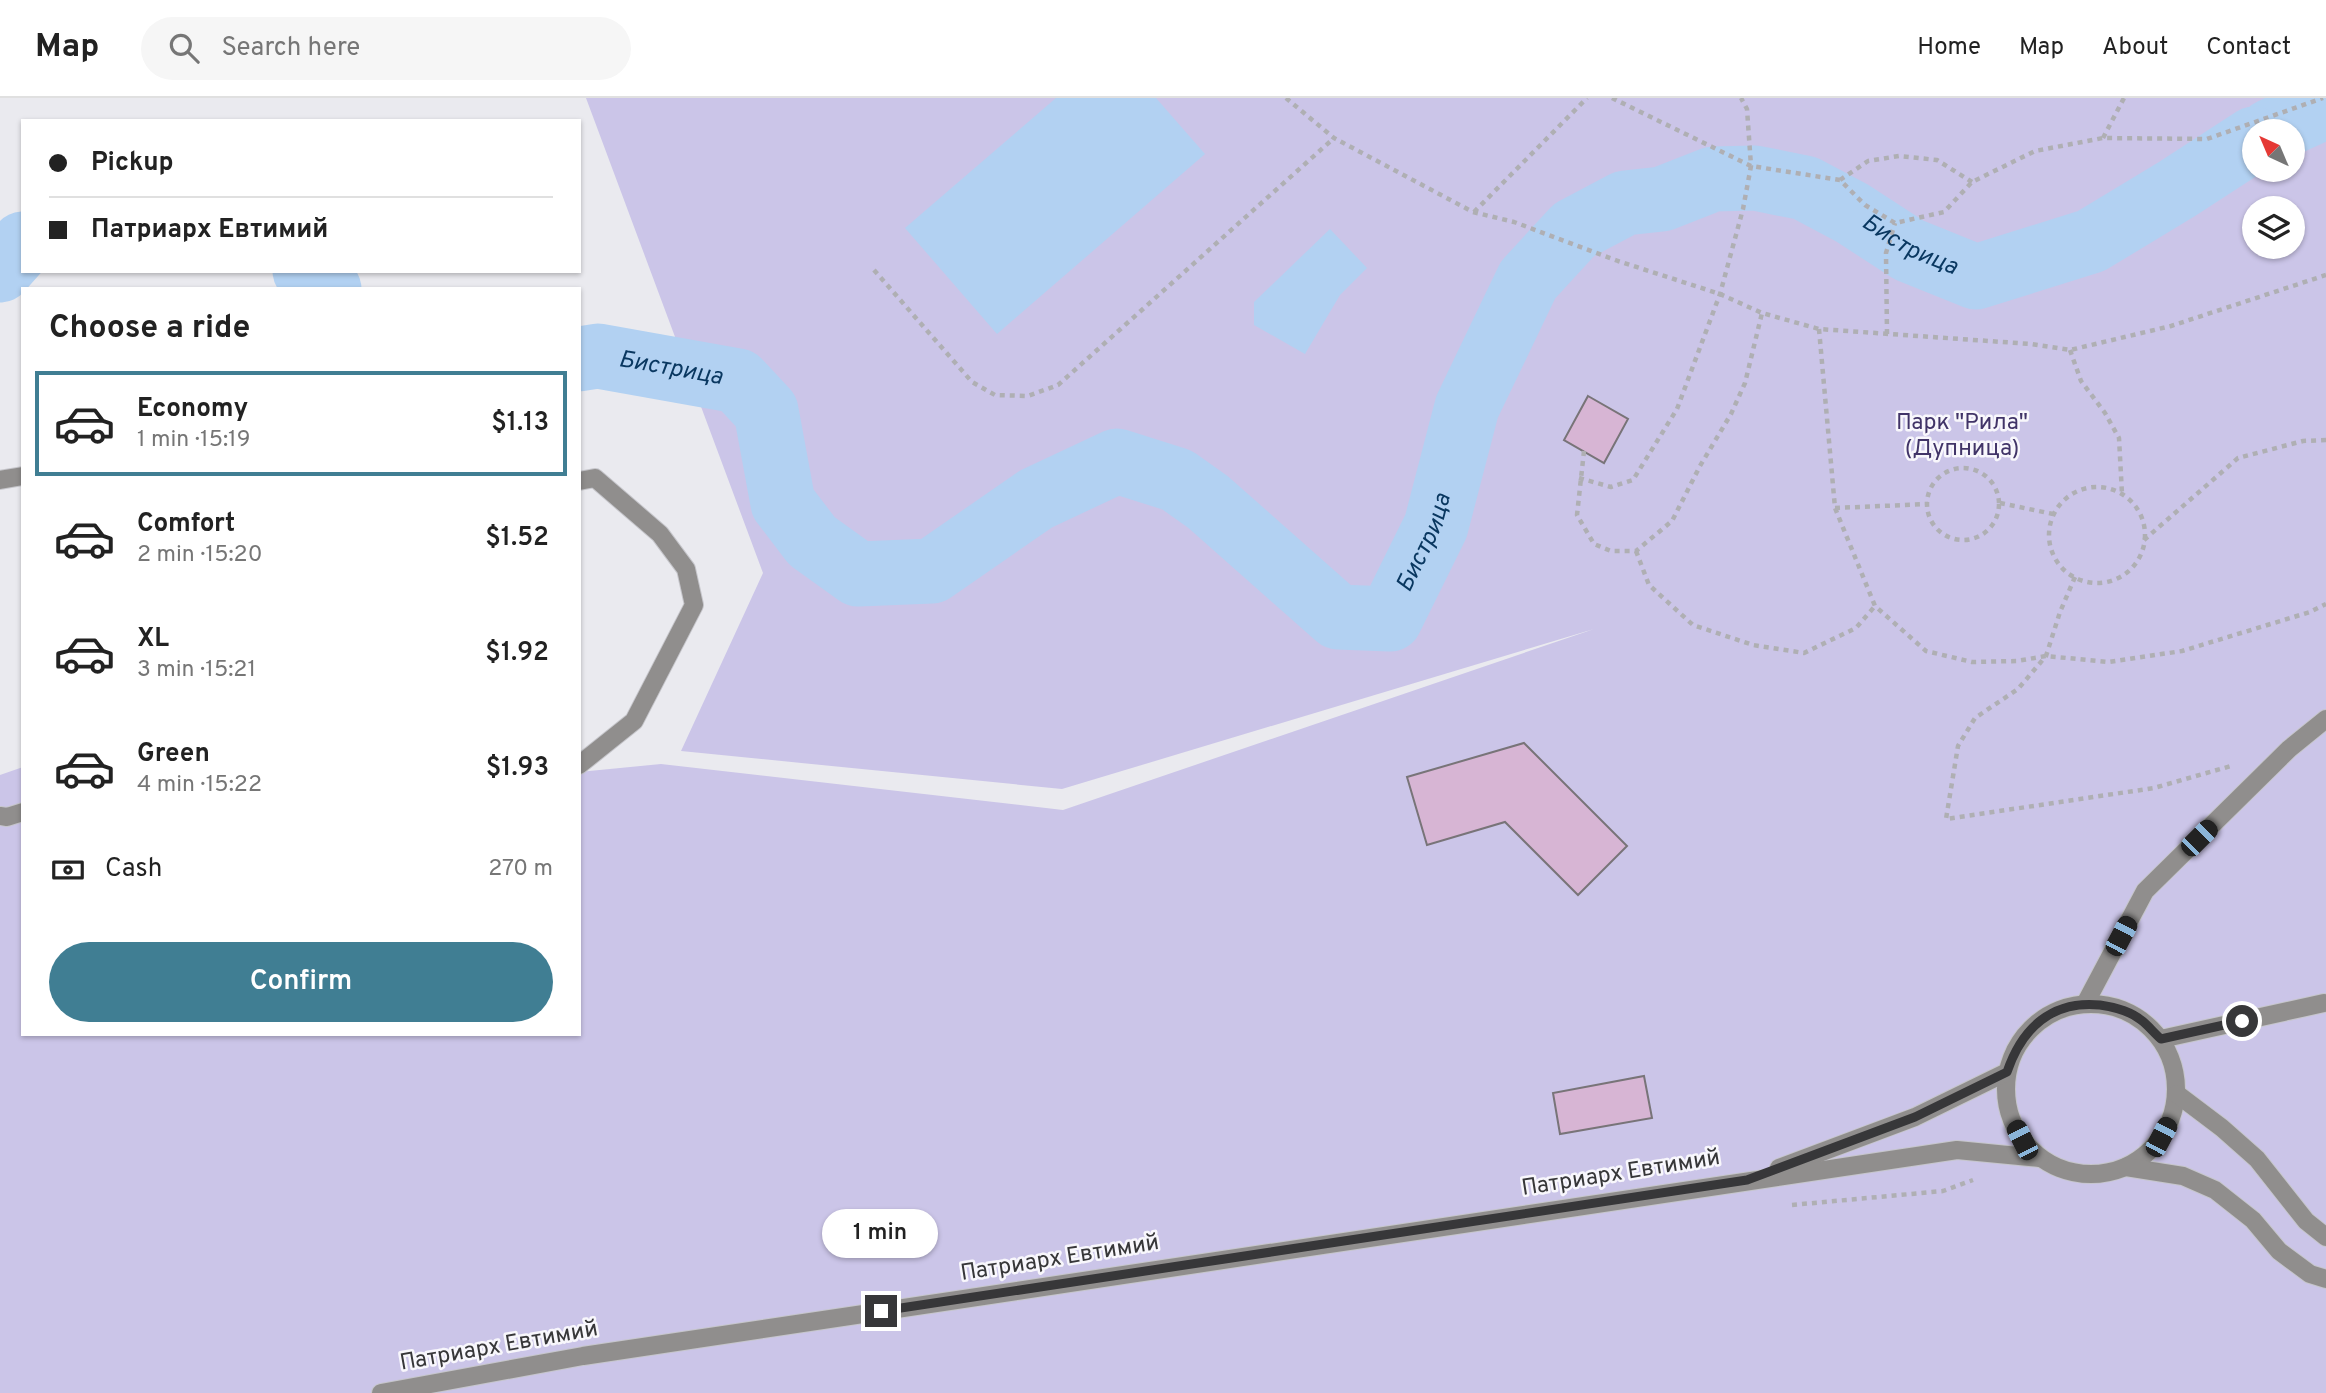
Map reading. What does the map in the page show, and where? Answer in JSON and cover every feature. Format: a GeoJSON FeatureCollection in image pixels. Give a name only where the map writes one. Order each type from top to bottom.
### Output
{"type":"FeatureCollection","features":[{"type":"Feature","properties":{"kind":"street"},"geometry":{"type":"LineString","coordinates":[[0,480],[21,476]]}},
{"type":"Feature","properties":{"kind":"street"},"geometry":{"type":"LineString","coordinates":[[581,481],[594,478],[660,534],[686,569],[694,606],[634,721],[581,763]]}},
{"type":"Feature","properties":{"kind":"street"},"geometry":{"type":"LineString","coordinates":[[2085,1004],[2145,891],[2289,749],[2326,719]]}},
{"type":"Feature","properties":{"kind":"street"},"geometry":{"type":"LineString","coordinates":[[0,816],[21,813]]}},
{"type":"Feature","properties":{"kind":"street"},"geometry":{"type":"LineString","coordinates":[[2161,1039],[2324,1003]]}},
{"type":"Feature","properties":{"kind":"street"},"geometry":{"type":"LineString","coordinates":[[2085,1004],[2114,1007],[2140,1019],[2161,1039],[2174,1065],[2177,1094],[2172,1117],[2161,1137],[2146,1155],[2126,1167],[2105,1174],[2081,1174],[2059,1169],[2040,1158],[2022,1140],[2010,1117],[2006,1095],[2007,1072],[2014,1052],[2025,1035],[2040,1020],[2062,1009],[2085,1004]]}},
{"type":"Feature","properties":{"kind":"street","name":"Патриарх Евтимий"},"geometry":{"type":"LineString","coordinates":[[1747,1180],[1915,1117],[2007,1072]]}},
{"type":"Feature","properties":{"kind":"street"},"geometry":{"type":"LineString","coordinates":[[2177,1094],[2257,1159],[2306,1221],[2326,1237]]}},
{"type":"Feature","properties":{"kind":"street","name":"Патриарх Евтимий"},"geometry":{"type":"LineString","coordinates":[[381,1393],[583,1356],[1956,1150],[2040,1158]]}},
{"type":"Feature","properties":{"kind":"street"},"geometry":{"type":"LineString","coordinates":[[2126,1167],[2183,1175],[2215,1190],[2253,1220],[2278,1251],[2310,1274],[2326,1279]]}},
{"type":"Feature","properties":{"kind":"path"},"geometry":{"type":"LineString","coordinates":[[1286,98],[1334,138],[1473,212],[1514,222],[1618,261],[1720,293],[1762,313],[1819,328],[2031,344],[2070,350],[2171,326],[2326,275]]}},
{"type":"Feature","properties":{"kind":"path"},"geometry":{"type":"LineString","coordinates":[[1473,212],[1587,98]]}},
{"type":"Feature","properties":{"kind":"path"},"geometry":{"type":"LineString","coordinates":[[1612,98],[1751,166],[1840,180],[1865,205],[1895,223],[1944,212],[1972,182],[2035,151],[2103,138],[2207,139],[2323,98]]}},
{"type":"Feature","properties":{"kind":"path"},"geometry":{"type":"LineString","coordinates":[[1579,478],[1611,487],[1633,480],[1677,409],[1720,293],[1743,209],[1751,166],[1747,109],[1741,98]]}},
{"type":"Feature","properties":{"kind":"path"},"geometry":{"type":"LineString","coordinates":[[2103,138],[2124,98]]}},
{"type":"Feature","properties":{"kind":"path"},"geometry":{"type":"LineString","coordinates":[[874,270],[972,382],[995,395],[1028,396],[1058,385],[1334,138]]}},
{"type":"Feature","properties":{"kind":"path"},"geometry":{"type":"LineString","coordinates":[[1840,180],[1868,161],[1899,156],[1937,160],[1972,182]]}},
{"type":"Feature","properties":{"kind":"path"},"geometry":{"type":"LineString","coordinates":[[1887,334],[1886,253],[1895,223]]}},
{"type":"Feature","properties":{"kind":"path"},"geometry":{"type":"LineString","coordinates":[[1584,451],[1577,515],[1594,544],[1611,551],[1636,551],[1672,521],[1731,414],[1745,383],[1762,313]]}},
{"type":"Feature","properties":{"kind":"path"},"geometry":{"type":"LineString","coordinates":[[1819,328],[1835,508],[1875,606],[1926,651],[1972,662],[2017,661],[2046,656],[2109,662],[2182,651],[2310,612],[2326,604]]}},
{"type":"Feature","properties":{"kind":"path"},"geometry":{"type":"LineString","coordinates":[[2070,350],[2081,380],[2119,438],[2122,494]]}},
{"type":"Feature","properties":{"kind":"path"},"geometry":{"type":"LineString","coordinates":[[2143,541],[2238,458],[2303,441],[2326,440]]}},
{"type":"Feature","properties":{"kind":"path"},"geometry":{"type":"LineString","coordinates":[[1964,468],[1983,474],[1992,481],[2000,503],[1992,526],[1971,539],[1958,540],[1947,536],[1930,518],[1928,494],[1941,476],[1951,470],[1964,468]]}},
{"type":"Feature","properties":{"kind":"path"},"geometry":{"type":"LineString","coordinates":[[2092,487],[2108,488],[2122,494],[2134,504],[2145,529],[2140,557],[2131,569],[2119,578],[2105,583],[2091,583],[2075,577],[2064,571],[2054,559],[2049,544],[2053,513],[2063,501],[2076,492],[2092,487]]}},
{"type":"Feature","properties":{"kind":"path"},"geometry":{"type":"LineString","coordinates":[[2000,503],[2053,513]]}},
{"type":"Feature","properties":{"kind":"path"},"geometry":{"type":"LineString","coordinates":[[1835,508],[1928,504]]}},
{"type":"Feature","properties":{"kind":"path"},"geometry":{"type":"LineString","coordinates":[[1636,551],[1649,585],[1693,625],[1752,645],[1804,653],[1856,628],[1875,606]]}},
{"type":"Feature","properties":{"kind":"path"},"geometry":{"type":"LineString","coordinates":[[2075,577],[2046,656],[2018,689],[1975,718],[1958,746],[1946,819],[2154,788],[2240,763]]}},
{"type":"Feature","properties":{"kind":"green space","name":"Парк \"Рила\" (Дупница)"},"geometry":{"type":"Polygon","coordinates":[[[586,98],[2326,98],[2326,1393],[0,1393],[0,775],[21,768],[21,1036],[581,1036],[581,772],[661,764],[1063,810],[1594,629],[1062,789],[681,751],[763,573],[586,98]]]}},
{"type":"Feature","properties":{"kind":"water"},"geometry":{"type":"Polygon","coordinates":[[[1056,98],[1156,98],[1205,154],[997,334],[905,228],[1056,98]]]}},
{"type":"Feature","properties":{"kind":"water"},"geometry":{"type":"Polygon","coordinates":[[[1330,229],[1367,268],[1340,295],[1305,354],[1254,325],[1254,302],[1330,229]]]}},
{"type":"Feature","properties":{"kind":"building"},"geometry":{"type":"Polygon","coordinates":[[[1588,396],[1628,419],[1604,463],[1564,440],[1588,396]]]}},
{"type":"Feature","properties":{"kind":"building"},"geometry":{"type":"Polygon","coordinates":[[[1524,743],[1627,846],[1578,895],[1505,822],[1427,845],[1407,777],[1524,743]]]}},
{"type":"Feature","properties":{"kind":"building"},"geometry":{"type":"Polygon","coordinates":[[[1644,1076],[1652,1118],[1560,1134],[1553,1093],[1644,1076]]]}},
{"type":"Feature","properties":{"kind":"waterway","name":"Бистрица"},"geometry":{"type":"LineString","coordinates":[[2297,119],[2326,106]]}},
{"type":"Feature","properties":{"kind":"waterway","name":"Бистрица"},"geometry":{"type":"LineString","coordinates":[[581,359],[598,356],[738,381],[766,411],[783,503],[812,541],[858,574],[932,571],[1036,499],[1117,461],[1177,480],[1208,502],[1338,617],[1390,619],[1436,526],[1467,407],[1528,280],[1574,230],[1625,203],[1662,199],[1713,179],[1755,178],[1805,188],[1852,213],[1909,250],[1976,277],[2091,241],[2242,147]]}},
{"type":"Feature","properties":{"kind":"waterway","name":"Бистрица"},"geometry":{"type":"LineString","coordinates":[[0,270],[21,246]]}},
{"type":"Feature","properties":{"kind":"waterway","name":"Бистрица"},"geometry":{"type":"LineString","coordinates":[[308,273],[326,287]]}},
{"type":"Feature","properties":{"kind":"route"},"geometry":{"type":"LineString","coordinates":[[881,1311],[1747,1180],[1915,1117],[2007,1072],[2014,1052],[2025,1035],[2040,1020],[2062,1009],[2085,1004],[2114,1007],[2140,1019],[2161,1039],[2242,1021]]}}]}
